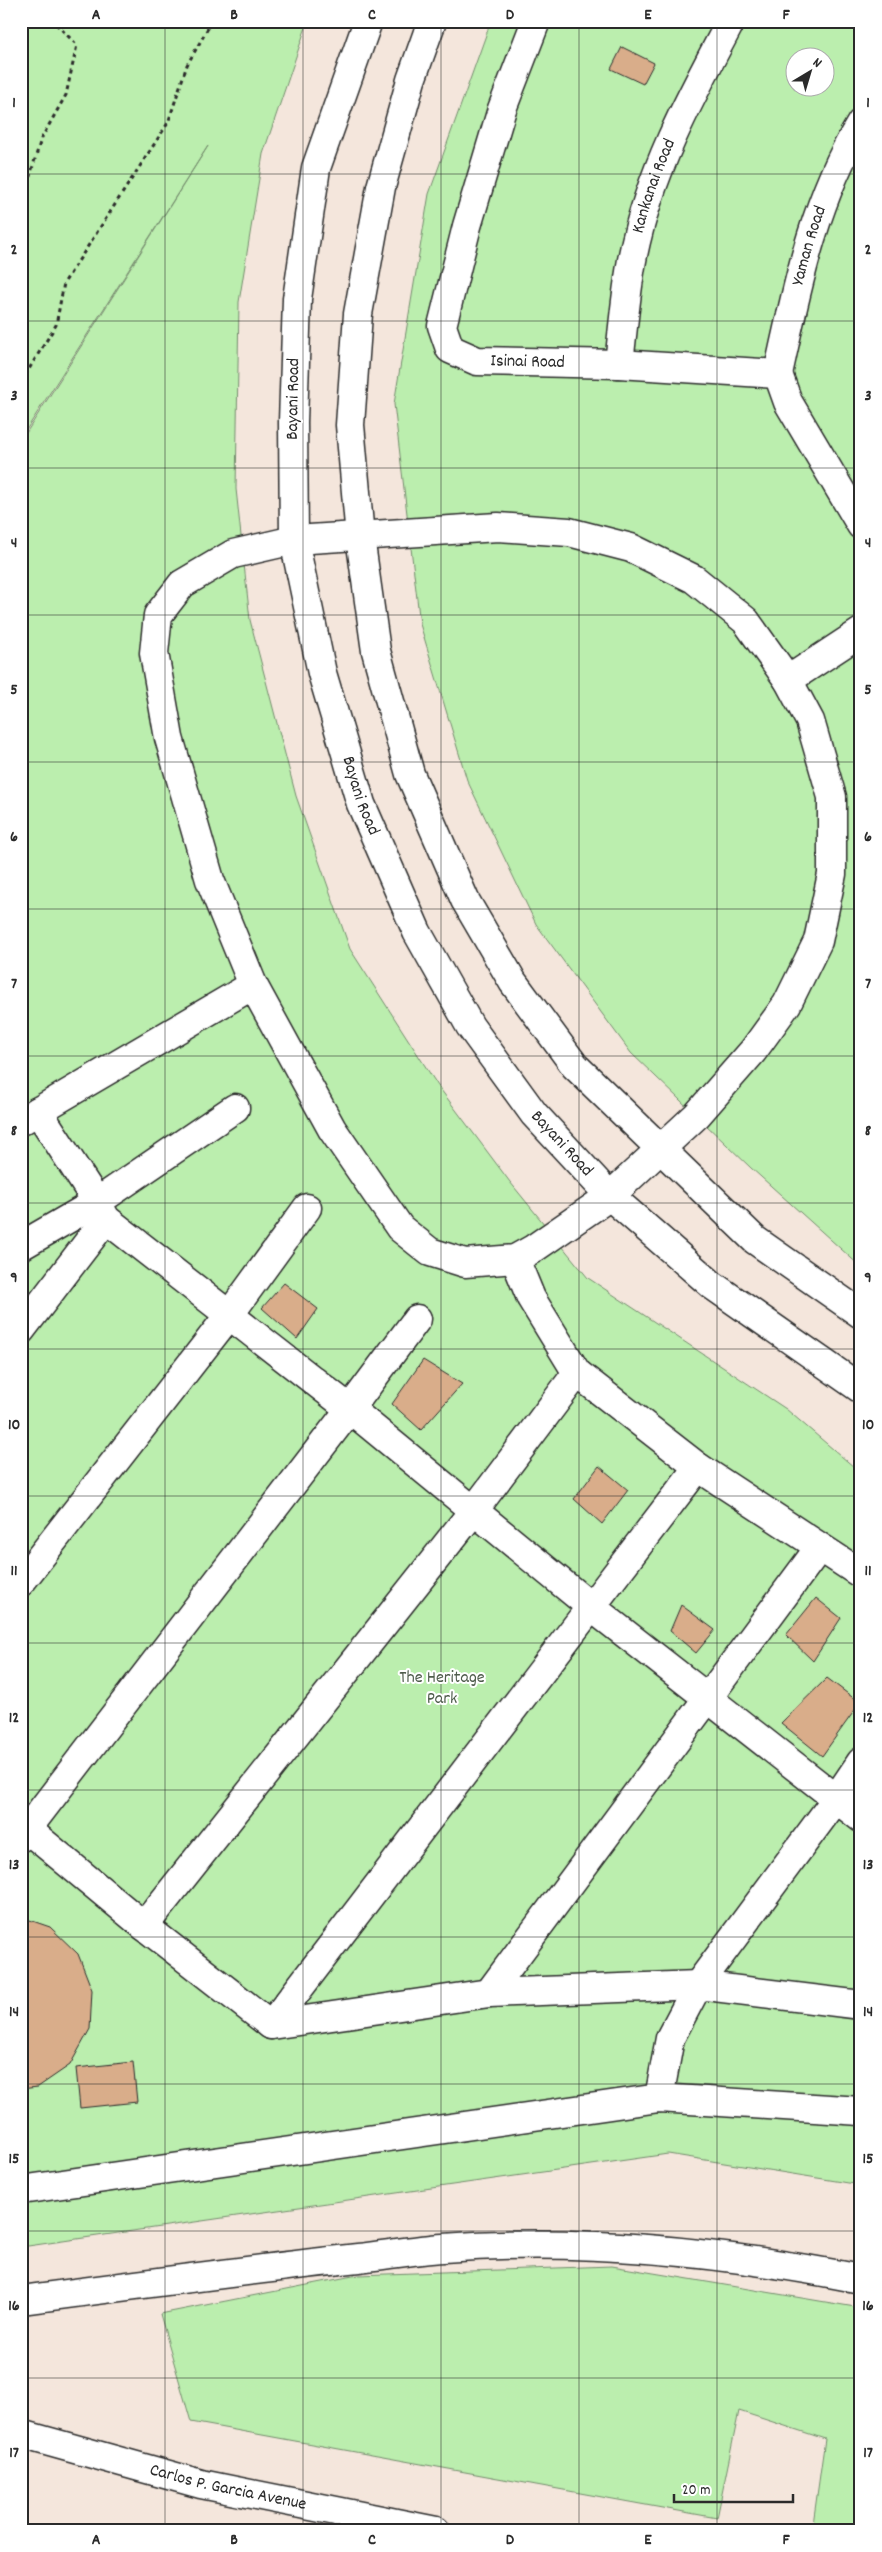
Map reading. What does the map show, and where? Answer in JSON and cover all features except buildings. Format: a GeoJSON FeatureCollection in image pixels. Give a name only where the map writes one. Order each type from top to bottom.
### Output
{"type":"FeatureCollection","features":[{"type":"Feature","properties":{"kind":"main road","name":"Bayani Road"},"geometry":{"type":"LineString","coordinates":[[368,21],[316,168],[297,299],[293,422],[294,540],[322,673],[361,804],[417,932],[470,1026],[528,1106],[610,1196],[712,1285],[861,1389]]}},
{"type":"Feature","properties":{"kind":"main road"},"geometry":{"type":"LineString","coordinates":[[432,21],[411,80],[381,187],[358,314],[350,425],[360,537],[376,651],[410,774],[465,900],[513,982],[575,1066],[662,1148],[755,1240],[861,1314]]}},
{"type":"Feature","properties":{"kind":"main road","name":"Isinai Road"},"geometry":{"type":"LineString","coordinates":[[536,21],[502,109],[467,226],[442,326],[450,349],[476,362],[619,364],[778,374]]}},
{"type":"Feature","properties":{"kind":"main road","name":"Kankanai Road"},"geometry":{"type":"LineString","coordinates":[[619,364],[633,254],[657,173],[683,110],[731,21]]}},
{"type":"Feature","properties":{"kind":"main road","name":"Yaman Road"},"geometry":{"type":"LineString","coordinates":[[778,374],[802,267],[823,198],[861,122]]}},
{"type":"Feature","properties":{"kind":"main road"},"geometry":{"type":"LineString","coordinates":[[778,374],[788,402],[861,525]]}},
{"type":"Feature","properties":{"kind":"main road"},"geometry":{"type":"LineString","coordinates":[[498,528],[569,532],[631,548],[694,579],[746,621],[788,680],[810,721],[832,797],[832,874],[818,941],[787,1004],[753,1051],[697,1115],[662,1148],[610,1196],[533,1249],[515,1258],[465,1263],[430,1252],[400,1228],[332,1129],[253,985],[210,880],[169,738],[154,653],[158,616],[182,584],[234,554],[294,540],[360,537],[498,528]]}},
{"type":"Feature","properties":{"kind":"main road"},"geometry":{"type":"LineString","coordinates":[[788,680],[861,632]]}},
{"type":"Feature","properties":{"kind":"main road"},"geometry":{"type":"LineString","coordinates":[[253,985],[30,1116],[101,1210],[475,1509],[590,1606],[861,1818]]}},
{"type":"Feature","properties":{"kind":"main road"},"geometry":{"type":"LineString","coordinates":[[21,1246],[101,1210],[234,1108]]}},
{"type":"Feature","properties":{"kind":"main road"},"geometry":{"type":"LineString","coordinates":[[21,1582],[230,1314],[307,1208]]}},
{"type":"Feature","properties":{"kind":"main road"},"geometry":{"type":"LineString","coordinates":[[21,1330],[101,1210]]}},
{"type":"Feature","properties":{"kind":"main road"},"geometry":{"type":"LineString","coordinates":[[515,1258],[531,1298],[577,1373],[698,1467],[861,1574]]}},
{"type":"Feature","properties":{"kind":"main road"},"geometry":{"type":"LineString","coordinates":[[417,1319],[350,1410],[23,1830],[271,2026],[489,1994],[698,1986],[861,2005]]}},
{"type":"Feature","properties":{"kind":"main road"},"geometry":{"type":"LineString","coordinates":[[144,1926],[475,1509],[577,1373]]}},
{"type":"Feature","properties":{"kind":"main road"},"geometry":{"type":"LineString","coordinates":[[271,2026],[698,1467]]}},
{"type":"Feature","properties":{"kind":"main road"},"geometry":{"type":"LineString","coordinates":[[489,1994],[710,1698],[819,1548]]}},
{"type":"Feature","properties":{"kind":"main road"},"geometry":{"type":"LineString","coordinates":[[659,2098],[670,2038],[698,1986],[836,1799],[861,1762]]}},
{"type":"Feature","properties":{"kind":"main road"},"geometry":{"type":"LineString","coordinates":[[21,2190],[659,2098],[861,2111]]}},
{"type":"Feature","properties":{"kind":"main road"},"geometry":{"type":"LineString","coordinates":[[21,2300],[300,2263],[443,2248],[519,2246],[594,2246],[686,2252],[792,2266],[861,2279]]}},
{"type":"Feature","properties":{"kind":"main road","name":"Carlos P. Garcia Avenue"},"geometry":{"type":"LineString","coordinates":[[21,2434],[201,2484],[436,2531]]}},
{"type":"Feature","properties":{"kind":"path"},"geometry":{"type":"LineString","coordinates":[[21,233],[27,186],[41,140],[66,95],[77,45],[53,21]]}},
{"type":"Feature","properties":{"kind":"path"},"geometry":{"type":"LineString","coordinates":[[21,382],[56,326],[64,283],[168,123],[187,65],[212,21]]}},
{"type":"Feature","properties":{"kind":"green space","name":"The Heritage Park"},"geometry":{"type":"Polygon","coordinates":[[[21,21],[308,21],[263,154],[239,302],[236,489],[250,620],[296,796],[350,949],[438,1086],[510,1182],[588,1278],[786,1409],[861,1473],[861,2185],[668,2154],[21,2247],[21,441],[208,146],[21,438],[21,21]]]}},
{"type":"Feature","properties":{"kind":"green space"},"geometry":{"type":"Polygon","coordinates":[[[491,21],[861,21],[861,1267],[751,1168],[631,1053],[536,924],[467,780],[420,624],[394,404],[429,194],[491,21]]]}},
{"type":"Feature","properties":{"kind":"green space"},"geometry":{"type":"Polygon","coordinates":[[[612,2266],[861,2308],[861,2531],[812,2531],[825,2439],[739,2411],[717,2518],[191,2422],[160,2314],[358,2275],[612,2266]]]}}]}
